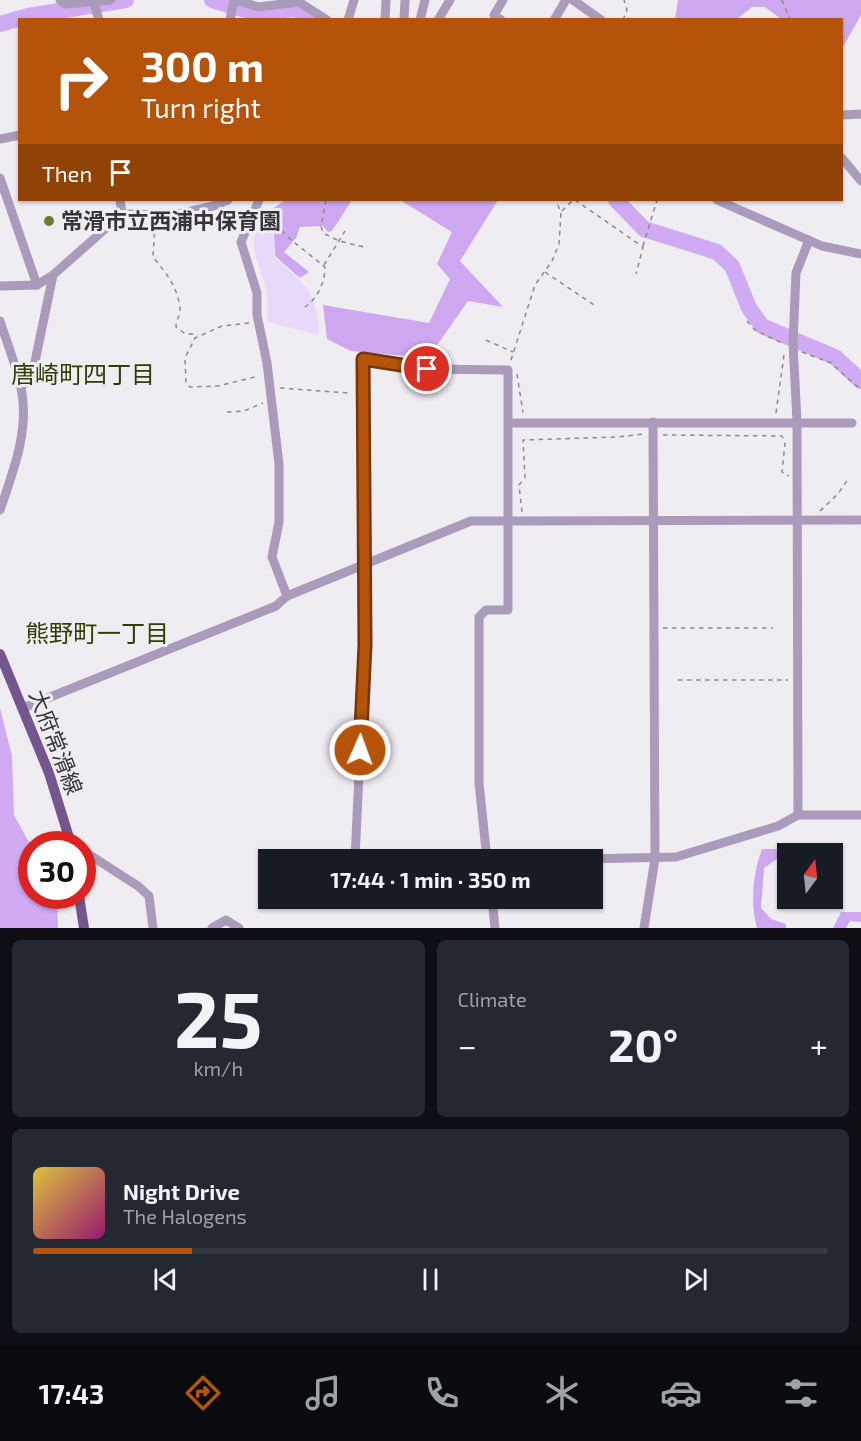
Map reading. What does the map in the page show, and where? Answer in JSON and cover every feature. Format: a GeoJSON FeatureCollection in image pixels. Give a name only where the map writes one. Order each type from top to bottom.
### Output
{"type":"FeatureCollection","features":[{"type":"Feature","properties":{"kind":"main road","name":"大府常滑線"},"geometry":{"type":"LineString","coordinates":[[0,654],[50,774],[67,831]]}},
{"type":"Feature","properties":{"kind":"main road"},"geometry":{"type":"LineString","coordinates":[[81,909],[84,928]]}},
{"type":"Feature","properties":{"kind":"street"},"geometry":{"type":"LineString","coordinates":[[60,0],[65,4],[111,0]]}},
{"type":"Feature","properties":{"kind":"street"},"geometry":{"type":"LineString","coordinates":[[349,18],[354,0]]}},
{"type":"Feature","properties":{"kind":"street"},"geometry":{"type":"LineString","coordinates":[[385,18],[386,0]]}},
{"type":"Feature","properties":{"kind":"street"},"geometry":{"type":"LineString","coordinates":[[404,18],[405,0]]}},
{"type":"Feature","properties":{"kind":"street"},"geometry":{"type":"LineString","coordinates":[[420,18],[425,0]]}},
{"type":"Feature","properties":{"kind":"street"},"geometry":{"type":"LineString","coordinates":[[439,18],[450,0]]}},
{"type":"Feature","properties":{"kind":"street"},"geometry":{"type":"LineString","coordinates":[[498,18],[494,15],[503,0]]}},
{"type":"Feature","properties":{"kind":"street"},"geometry":{"type":"LineString","coordinates":[[555,18],[567,0]]}},
{"type":"Feature","properties":{"kind":"street"},"geometry":{"type":"LineString","coordinates":[[573,0],[598,18]]}},
{"type":"Feature","properties":{"kind":"street"},"geometry":{"type":"LineString","coordinates":[[230,18],[233,3],[258,7],[300,1],[324,18]]}},
{"type":"Feature","properties":{"kind":"street"},"geometry":{"type":"LineString","coordinates":[[94,3],[99,18]]}},
{"type":"Feature","properties":{"kind":"street"},"geometry":{"type":"LineString","coordinates":[[843,115],[861,114]]}},
{"type":"Feature","properties":{"kind":"street"},"geometry":{"type":"LineString","coordinates":[[0,139],[18,135]]}},
{"type":"Feature","properties":{"kind":"street"},"geometry":{"type":"LineString","coordinates":[[843,159],[861,181]]}},
{"type":"Feature","properties":{"kind":"street"},"geometry":{"type":"LineString","coordinates":[[0,178],[37,285]]}},
{"type":"Feature","properties":{"kind":"street"},"geometry":{"type":"LineString","coordinates":[[120,201],[122,214]]}},
{"type":"Feature","properties":{"kind":"street"},"geometry":{"type":"LineString","coordinates":[[0,286],[37,285],[53,275],[122,214],[174,215],[226,201]]}},
{"type":"Feature","properties":{"kind":"street"},"geometry":{"type":"LineString","coordinates":[[259,201],[241,242],[257,293],[257,315],[272,401],[280,490],[279,522],[272,557],[288,596]]}},
{"type":"Feature","properties":{"kind":"street"},"geometry":{"type":"LineString","coordinates":[[719,201],[809,240],[861,255]]}},
{"type":"Feature","properties":{"kind":"street"},"geometry":{"type":"LineString","coordinates":[[798,815],[797,422],[794,342],[796,273],[809,240]]}},
{"type":"Feature","properties":{"kind":"street"},"geometry":{"type":"LineString","coordinates":[[21,387],[32,375],[53,275]]}},
{"type":"Feature","properties":{"kind":"street"},"geometry":{"type":"LineString","coordinates":[[0,321],[21,387],[22,431],[16,462],[0,510]]}},
{"type":"Feature","properties":{"kind":"street"},"geometry":{"type":"LineString","coordinates":[[355,849],[365,645],[363,359],[427,369],[508,370],[508,610],[486,610],[479,617],[479,783],[486,849]]}},
{"type":"Feature","properties":{"kind":"street"},"geometry":{"type":"LineString","coordinates":[[509,423],[653,430],[776,422],[852,423]]}},
{"type":"Feature","properties":{"kind":"street"},"geometry":{"type":"LineString","coordinates":[[644,928],[655,859],[653,430]]}},
{"type":"Feature","properties":{"kind":"street"},"geometry":{"type":"LineString","coordinates":[[23,708],[276,606],[288,596],[467,522],[861,520]]}},
{"type":"Feature","properties":{"kind":"street"},"geometry":{"type":"LineString","coordinates":[[603,859],[676,857],[778,826],[798,815],[861,815]]}},
{"type":"Feature","properties":{"kind":"street"},"geometry":{"type":"LineString","coordinates":[[96,859],[138,886],[149,896],[153,928]]}},
{"type":"Feature","properties":{"kind":"street"},"geometry":{"type":"LineString","coordinates":[[493,909],[495,928]]}},
{"type":"Feature","properties":{"kind":"street"},"geometry":{"type":"LineString","coordinates":[[212,928],[226,920],[239,928]]}},
{"type":"Feature","properties":{"kind":"path"},"geometry":{"type":"LineString","coordinates":[[624,0],[627,10],[624,18]]}},
{"type":"Feature","properties":{"kind":"path"},"geometry":{"type":"LineString","coordinates":[[782,0],[789,18]]}},
{"type":"Feature","properties":{"kind":"path"},"geometry":{"type":"LineString","coordinates":[[259,201],[290,239],[324,266]]}},
{"type":"Feature","properties":{"kind":"path"},"geometry":{"type":"LineString","coordinates":[[326,201],[321,226],[326,236],[364,247]]}},
{"type":"Feature","properties":{"kind":"path"},"geometry":{"type":"LineString","coordinates":[[524,423],[519,376],[508,370],[535,285],[559,244],[561,211],[556,201]]}},
{"type":"Feature","properties":{"kind":"path"},"geometry":{"type":"LineString","coordinates":[[561,211],[573,201]]}},
{"type":"Feature","properties":{"kind":"path"},"geometry":{"type":"LineString","coordinates":[[575,201],[643,247]]}},
{"type":"Feature","properties":{"kind":"path"},"geometry":{"type":"LineString","coordinates":[[636,274],[657,201]]}},
{"type":"Feature","properties":{"kind":"path"},"geometry":{"type":"LineString","coordinates":[[156,213],[153,257],[171,278],[174,287],[180,312],[175,325],[184,333],[198,335],[222,326],[252,323],[257,315]]}},
{"type":"Feature","properties":{"kind":"path"},"geometry":{"type":"LineString","coordinates":[[305,307],[312,301],[325,279],[324,266],[345,231]]}},
{"type":"Feature","properties":{"kind":"path"},"geometry":{"type":"LineString","coordinates":[[544,272],[594,305]]}},
{"type":"Feature","properties":{"kind":"path"},"geometry":{"type":"LineString","coordinates":[[747,321],[755,330],[786,345],[776,422]]}},
{"type":"Feature","properties":{"kind":"path"},"geometry":{"type":"LineString","coordinates":[[198,335],[185,358],[187,386],[218,386],[268,374]]}},
{"type":"Feature","properties":{"kind":"path"},"geometry":{"type":"LineString","coordinates":[[486,340],[514,352]]}},
{"type":"Feature","properties":{"kind":"path"},"geometry":{"type":"LineString","coordinates":[[794,342],[831,363],[861,390]]}},
{"type":"Feature","properties":{"kind":"path"},"geometry":{"type":"LineString","coordinates":[[270,388],[348,393]]}},
{"type":"Feature","properties":{"kind":"path"},"geometry":{"type":"LineString","coordinates":[[227,412],[244,411],[272,401]]}},
{"type":"Feature","properties":{"kind":"path"},"geometry":{"type":"LineString","coordinates":[[524,521],[519,485],[525,478],[524,440],[617,437],[653,430],[782,436],[785,443],[782,474],[797,478]]}},
{"type":"Feature","properties":{"kind":"path"},"geometry":{"type":"LineString","coordinates":[[811,521],[838,494],[848,479]]}},
{"type":"Feature","properties":{"kind":"path"},"geometry":{"type":"LineString","coordinates":[[653,628],[773,628]]}},
{"type":"Feature","properties":{"kind":"path"},"geometry":{"type":"LineString","coordinates":[[678,680],[797,681]]}},
{"type":"Feature","properties":{"kind":"shaded area"},"geometry":{"type":"Polygon","coordinates":[[[678,0],[861,0],[861,15],[843,47],[843,18],[780,18],[765,7],[752,7],[738,18],[675,18],[678,0]]]}},
{"type":"Feature","properties":{"kind":"shaded area"},"geometry":{"type":"Polygon","coordinates":[[[284,201],[351,201],[332,231],[328,232],[323,226],[300,227],[296,238],[284,252],[309,272],[300,278],[275,256],[274,231],[260,218],[284,201]]]}},
{"type":"Feature","properties":{"kind":"shaded area"},"geometry":{"type":"Polygon","coordinates":[[[402,201],[497,201],[460,261],[503,307],[468,301],[428,358],[351,351],[327,339],[323,305],[429,323],[450,279],[437,264],[452,232],[402,201]]]}},
{"type":"Feature","properties":{"kind":"shaded area"},"geometry":{"type":"Polygon","coordinates":[[[261,222],[273,232],[274,257],[301,282],[312,298],[318,320],[319,335],[268,322],[266,289],[254,245],[256,230],[261,222]]]}},
{"type":"Feature","properties":{"kind":"shaded area"},"geometry":{"type":"Polygon","coordinates":[[[0,708],[12,756],[14,815],[23,831],[18,831],[18,909],[57,909],[58,928],[0,928],[0,708]]]}},
{"type":"Feature","properties":{"kind":"shaded area"},"geometry":{"type":"Polygon","coordinates":[[[762,849],[777,849],[777,859],[764,868],[761,908],[771,919],[786,924],[786,928],[757,928],[754,908],[756,868],[762,849]]]}},
{"type":"Feature","properties":{"kind":"shaded area"},"geometry":{"type":"Polygon","coordinates":[[[841,912],[861,912],[861,922],[850,921],[846,928],[833,928],[841,912]]]}},
{"type":"Feature","properties":{"kind":"waterway"},"geometry":{"type":"LineString","coordinates":[[21,18],[126,0]]}},
{"type":"Feature","properties":{"kind":"waterway"},"geometry":{"type":"LineString","coordinates":[[212,0],[253,11],[294,9],[315,18]]}},
{"type":"Feature","properties":{"kind":"waterway"},"geometry":{"type":"LineString","coordinates":[[0,24],[18,19]]}},
{"type":"Feature","properties":{"kind":"waterway"},"geometry":{"type":"LineString","coordinates":[[617,201],[644,229],[717,252],[732,266],[749,308],[762,326],[835,357],[861,381]]}},
{"type":"Feature","properties":{"kind":"place","name":"常滑市立西浦中保育園"},"geometry":{"type":"Point","coordinates":[49,221]}},
{"type":"Feature","properties":{"kind":"district","name":"唐崎町四丁目"},"geometry":{"type":"Point","coordinates":[83,375]}},
{"type":"Feature","properties":{"kind":"district","name":"熊野町一丁目"},"geometry":{"type":"Point","coordinates":[97,634]}},
{"type":"Feature","properties":{"kind":"route"},"geometry":{"type":"LineString","coordinates":[[360,750],[365,645],[363,359],[427,369]]}}]}
